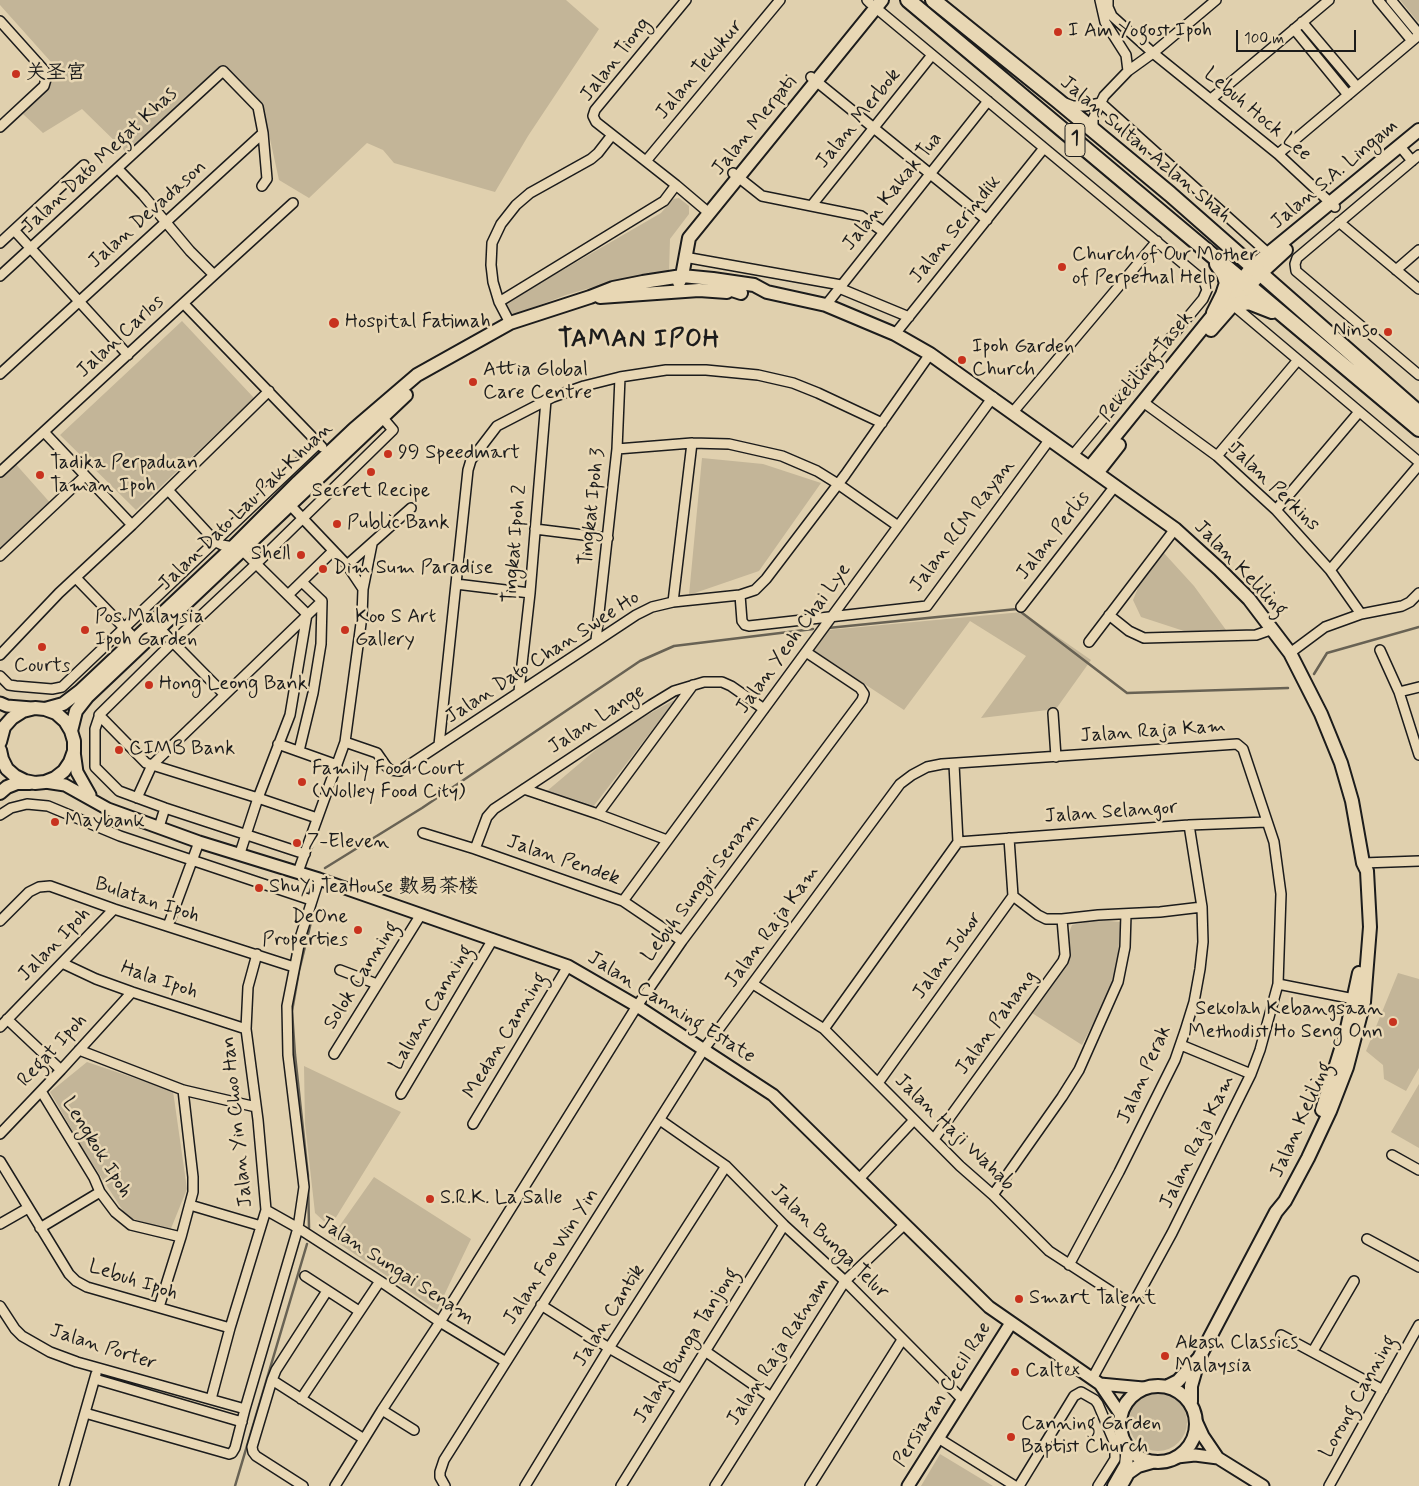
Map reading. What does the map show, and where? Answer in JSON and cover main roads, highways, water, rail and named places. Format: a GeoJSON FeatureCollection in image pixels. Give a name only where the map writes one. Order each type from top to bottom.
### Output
{"type":"FeatureCollection","features":[{"type":"Feature","properties":{"kind":"main road","name":"Jalan Sultan Azlan Shah"},"geometry":{"type":"LineString","coordinates":[[908,0],[1201,246],[1251,277],[1289,319],[1419,429]]}},
{"type":"Feature","properties":{"kind":"main road","name":"Jalan Sultan Azlan Shah"},"geometry":{"type":"LineString","coordinates":[[933,0],[1093,130],[1251,277],[1419,413]]}},
{"type":"Feature","properties":{"kind":"main road","name":"Jalan Merpati"},"geometry":{"type":"LineString","coordinates":[[679,278],[679,244],[685,233],[736,175],[874,2]]}},
{"type":"Feature","properties":{"kind":"main road","name":"Jalan S.A. Lingam"},"geometry":{"type":"LineString","coordinates":[[1251,277],[1419,130]]}},
{"type":"Feature","properties":{"kind":"main road","name":"Jalan S.A. Lingam"},"geometry":{"type":"LineString","coordinates":[[1251,277],[1269,254],[1419,136]]}},
{"type":"Feature","properties":{"kind":"main road","name":"Jalan Merpati"},"geometry":{"type":"LineString","coordinates":[[679,278],[688,240],[701,224],[706,211]]}},
{"type":"Feature","properties":{"kind":"main road"},"geometry":{"type":"LineString","coordinates":[[701,224],[694,238],[690,258],[696,272],[713,278]]}},
{"type":"Feature","properties":{"kind":"main road"},"geometry":{"type":"LineString","coordinates":[[1201,246],[1219,267],[1226,279],[1226,288],[1214,313]]}},
{"type":"Feature","properties":{"kind":"main road","name":"Pekeliling Tasek"},"geometry":{"type":"LineString","coordinates":[[1146,404],[1233,305],[1251,277]]}},
{"type":"Feature","properties":{"kind":"main road","name":"Pekeliling Tasek"},"geometry":{"type":"LineString","coordinates":[[1093,470],[1146,404],[1214,313],[1251,277]]}},
{"type":"Feature","properties":{"kind":"main road"},"geometry":{"type":"LineString","coordinates":[[616,297],[633,290],[673,285],[679,278],[684,285],[718,285],[741,293]]}},
{"type":"Feature","properties":{"kind":"main road","name":"Jalan Dato Lau Pak Khuan"},"geometry":{"type":"LineString","coordinates":[[71,730],[76,711],[86,697],[160,629],[298,482],[417,375],[510,323],[613,288],[679,278],[713,278],[754,285],[767,292]]}},
{"type":"Feature","properties":{"kind":"main road","name":"Jalan Dato Lau Pak Khuan"},"geometry":{"type":"LineString","coordinates":[[590,297],[616,297],[699,290],[741,293],[767,292],[826,305],[895,334],[930,354],[1093,470]]}},
{"type":"Feature","properties":{"kind":"main road"},"geometry":{"type":"LineString","coordinates":[[1233,305],[1254,303],[1289,319]]}},
{"type":"Feature","properties":{"kind":"main road","name":"Jalan Dato Lau Pak Khuan"},"geometry":{"type":"LineString","coordinates":[[0,739],[4,727],[12,718],[23,711],[63,704],[80,691],[233,551],[290,505],[418,385],[428,370]]}},
{"type":"Feature","properties":{"kind":"main road","name":"Jalan Keliling"},"geometry":{"type":"LineString","coordinates":[[1093,470],[1175,529],[1219,569],[1249,600],[1272,629],[1290,653],[1321,714],[1341,763],[1352,801],[1362,863],[1360,879],[1362,941],[1358,978],[1342,1050],[1323,1107],[1304,1150],[1279,1198],[1276,1212]]}},
{"type":"Feature","properties":{"kind":"main road"},"geometry":{"type":"LineString","coordinates":[[0,793],[7,787],[17,783],[40,782],[55,778],[64,771],[70,762],[74,751],[74,740],[71,730],[56,713],[40,709]]}},
{"type":"Feature","properties":{"kind":"main road"},"geometry":{"type":"LineString","coordinates":[[0,750],[7,769],[15,776],[25,781],[40,782]]}},
{"type":"Feature","properties":{"kind":"main road","name":"Jalan Keliling"},"geometry":{"type":"LineString","coordinates":[[1168,1386],[1178,1381],[1199,1358],[1276,1212],[1286,1201],[1295,1184],[1326,1119],[1347,1067],[1364,1002],[1370,927],[1368,879],[1367,872],[1362,863]]}},
{"type":"Feature","properties":{"kind":"main road"},"geometry":{"type":"LineString","coordinates":[[1190,1402],[1191,1386],[1199,1358]]}},
{"type":"Feature","properties":{"kind":"main road"},"geometry":{"type":"LineString","coordinates":[[1120,1486],[1128,1473],[1138,1466],[1177,1457],[1192,1443],[1197,1423],[1195,1412],[1190,1402],[1177,1390],[1168,1386],[1160,1385],[1144,1388],[1129,1399],[1121,1415],[1122,1437],[1128,1447],[1143,1459],[1152,1462]]}},
{"type":"Feature","properties":{"kind":"main road"},"geometry":{"type":"LineString","coordinates":[[1114,1486],[1126,1465],[1128,1447]]}},
{"type":"Feature","properties":{"kind":"waterway"},"geometry":{"type":"LineString","coordinates":[[828,628],[1017,609],[1127,693],[1288,688]]}},
{"type":"Feature","properties":{"kind":"waterway"},"geometry":{"type":"LineString","coordinates":[[1314,674],[1327,653],[1419,627]]}},
{"type":"Feature","properties":{"kind":"waterway"},"geometry":{"type":"LineString","coordinates":[[325,868],[422,808],[640,661],[674,646],[813,629]]}},
{"type":"Feature","properties":{"kind":"waterway"},"geometry":{"type":"LineString","coordinates":[[309,1228],[308,1176],[292,1011],[299,971],[316,902]]}},
{"type":"Feature","properties":{"kind":"waterway"},"geometry":{"type":"LineString","coordinates":[[235,1486],[307,1244]]}},
{"type":"Feature","properties":{"kind":"place","name":"I Am Yogost Ipoh"},"geometry":{"type":"Point","coordinates":[1058,32]}},
{"type":"Feature","properties":{"kind":"place","name":"关圣宫"},"geometry":{"type":"Point","coordinates":[16,74]}},
{"type":"Feature","properties":{"kind":"place","name":"Church of Our Mother of Perpetual Help"},"geometry":{"type":"Point","coordinates":[1062,267]}},
{"type":"Feature","properties":{"kind":"place","name":"Hospital Fatimah"},"geometry":{"type":"Point","coordinates":[334,323]}},
{"type":"Feature","properties":{"kind":"place","name":"Ninso"},"geometry":{"type":"Point","coordinates":[1388,332]}},
{"type":"Feature","properties":{"kind":"place","name":"Ipoh Garden Church"},"geometry":{"type":"Point","coordinates":[962,360]}},
{"type":"Feature","properties":{"kind":"place","name":"Attia Global Care Centre"},"geometry":{"type":"Point","coordinates":[473,382]}},
{"type":"Feature","properties":{"kind":"place","name":"99 Speedmart"},"geometry":{"type":"Point","coordinates":[388,454]}},
{"type":"Feature","properties":{"kind":"place","name":"Secret Recipe"},"geometry":{"type":"Point","coordinates":[371,472]}},
{"type":"Feature","properties":{"kind":"place","name":"Tadika Perpaduan Taman Ipoh"},"geometry":{"type":"Point","coordinates":[40,475]}},
{"type":"Feature","properties":{"kind":"place","name":"Public Bank"},"geometry":{"type":"Point","coordinates":[337,524]}},
{"type":"Feature","properties":{"kind":"place","name":"Shell"},"geometry":{"type":"Point","coordinates":[301,555]}},
{"type":"Feature","properties":{"kind":"place","name":"Dim Sum Paradise"},"geometry":{"type":"Point","coordinates":[323,569]}},
{"type":"Feature","properties":{"kind":"place","name":"Pos Malaysia Ipoh Garden"},"geometry":{"type":"Point","coordinates":[85,630]}},
{"type":"Feature","properties":{"kind":"place","name":"Koo S Art Gallery"},"geometry":{"type":"Point","coordinates":[345,630]}},
{"type":"Feature","properties":{"kind":"place","name":"Courts"},"geometry":{"type":"Point","coordinates":[42,647]}},
{"type":"Feature","properties":{"kind":"place","name":"Hong Leong Bank"},"geometry":{"type":"Point","coordinates":[149,685]}},
{"type":"Feature","properties":{"kind":"place","name":"CIMB Bank"},"geometry":{"type":"Point","coordinates":[119,750]}},
{"type":"Feature","properties":{"kind":"place","name":"Family Food Court (Wolley Food City)"},"geometry":{"type":"Point","coordinates":[302,782]}},
{"type":"Feature","properties":{"kind":"place","name":"Maybank"},"geometry":{"type":"Point","coordinates":[55,822]}},
{"type":"Feature","properties":{"kind":"place","name":"7-Eleven"},"geometry":{"type":"Point","coordinates":[297,843]}},
{"type":"Feature","properties":{"kind":"place","name":"ShuYi TeaHouse 數易茶楼"},"geometry":{"type":"Point","coordinates":[259,888]}},
{"type":"Feature","properties":{"kind":"place","name":"DeOne Properties"},"geometry":{"type":"Point","coordinates":[358,930]}},
{"type":"Feature","properties":{"kind":"place","name":"Sekolah Kebangsaan Methodist Ho Seng Onn"},"geometry":{"type":"Point","coordinates":[1393,1022]}},
{"type":"Feature","properties":{"kind":"place","name":"S.R.K. La Salle"},"geometry":{"type":"Point","coordinates":[430,1199]}},
{"type":"Feature","properties":{"kind":"place","name":"Smart Talent"},"geometry":{"type":"Point","coordinates":[1019,1299]}},
{"type":"Feature","properties":{"kind":"place","name":"Akash Classics Malaysia"},"geometry":{"type":"Point","coordinates":[1165,1356]}},
{"type":"Feature","properties":{"kind":"place","name":"Caltex"},"geometry":{"type":"Point","coordinates":[1015,1372]}},
{"type":"Feature","properties":{"kind":"place","name":"Canning Garden Baptist Church"},"geometry":{"type":"Point","coordinates":[1011,1437]}},
{"type":"Feature","properties":{"kind":"district","name":"TAMAN IPOH"},"geometry":{"type":"Point","coordinates":[639,341]}}]}
